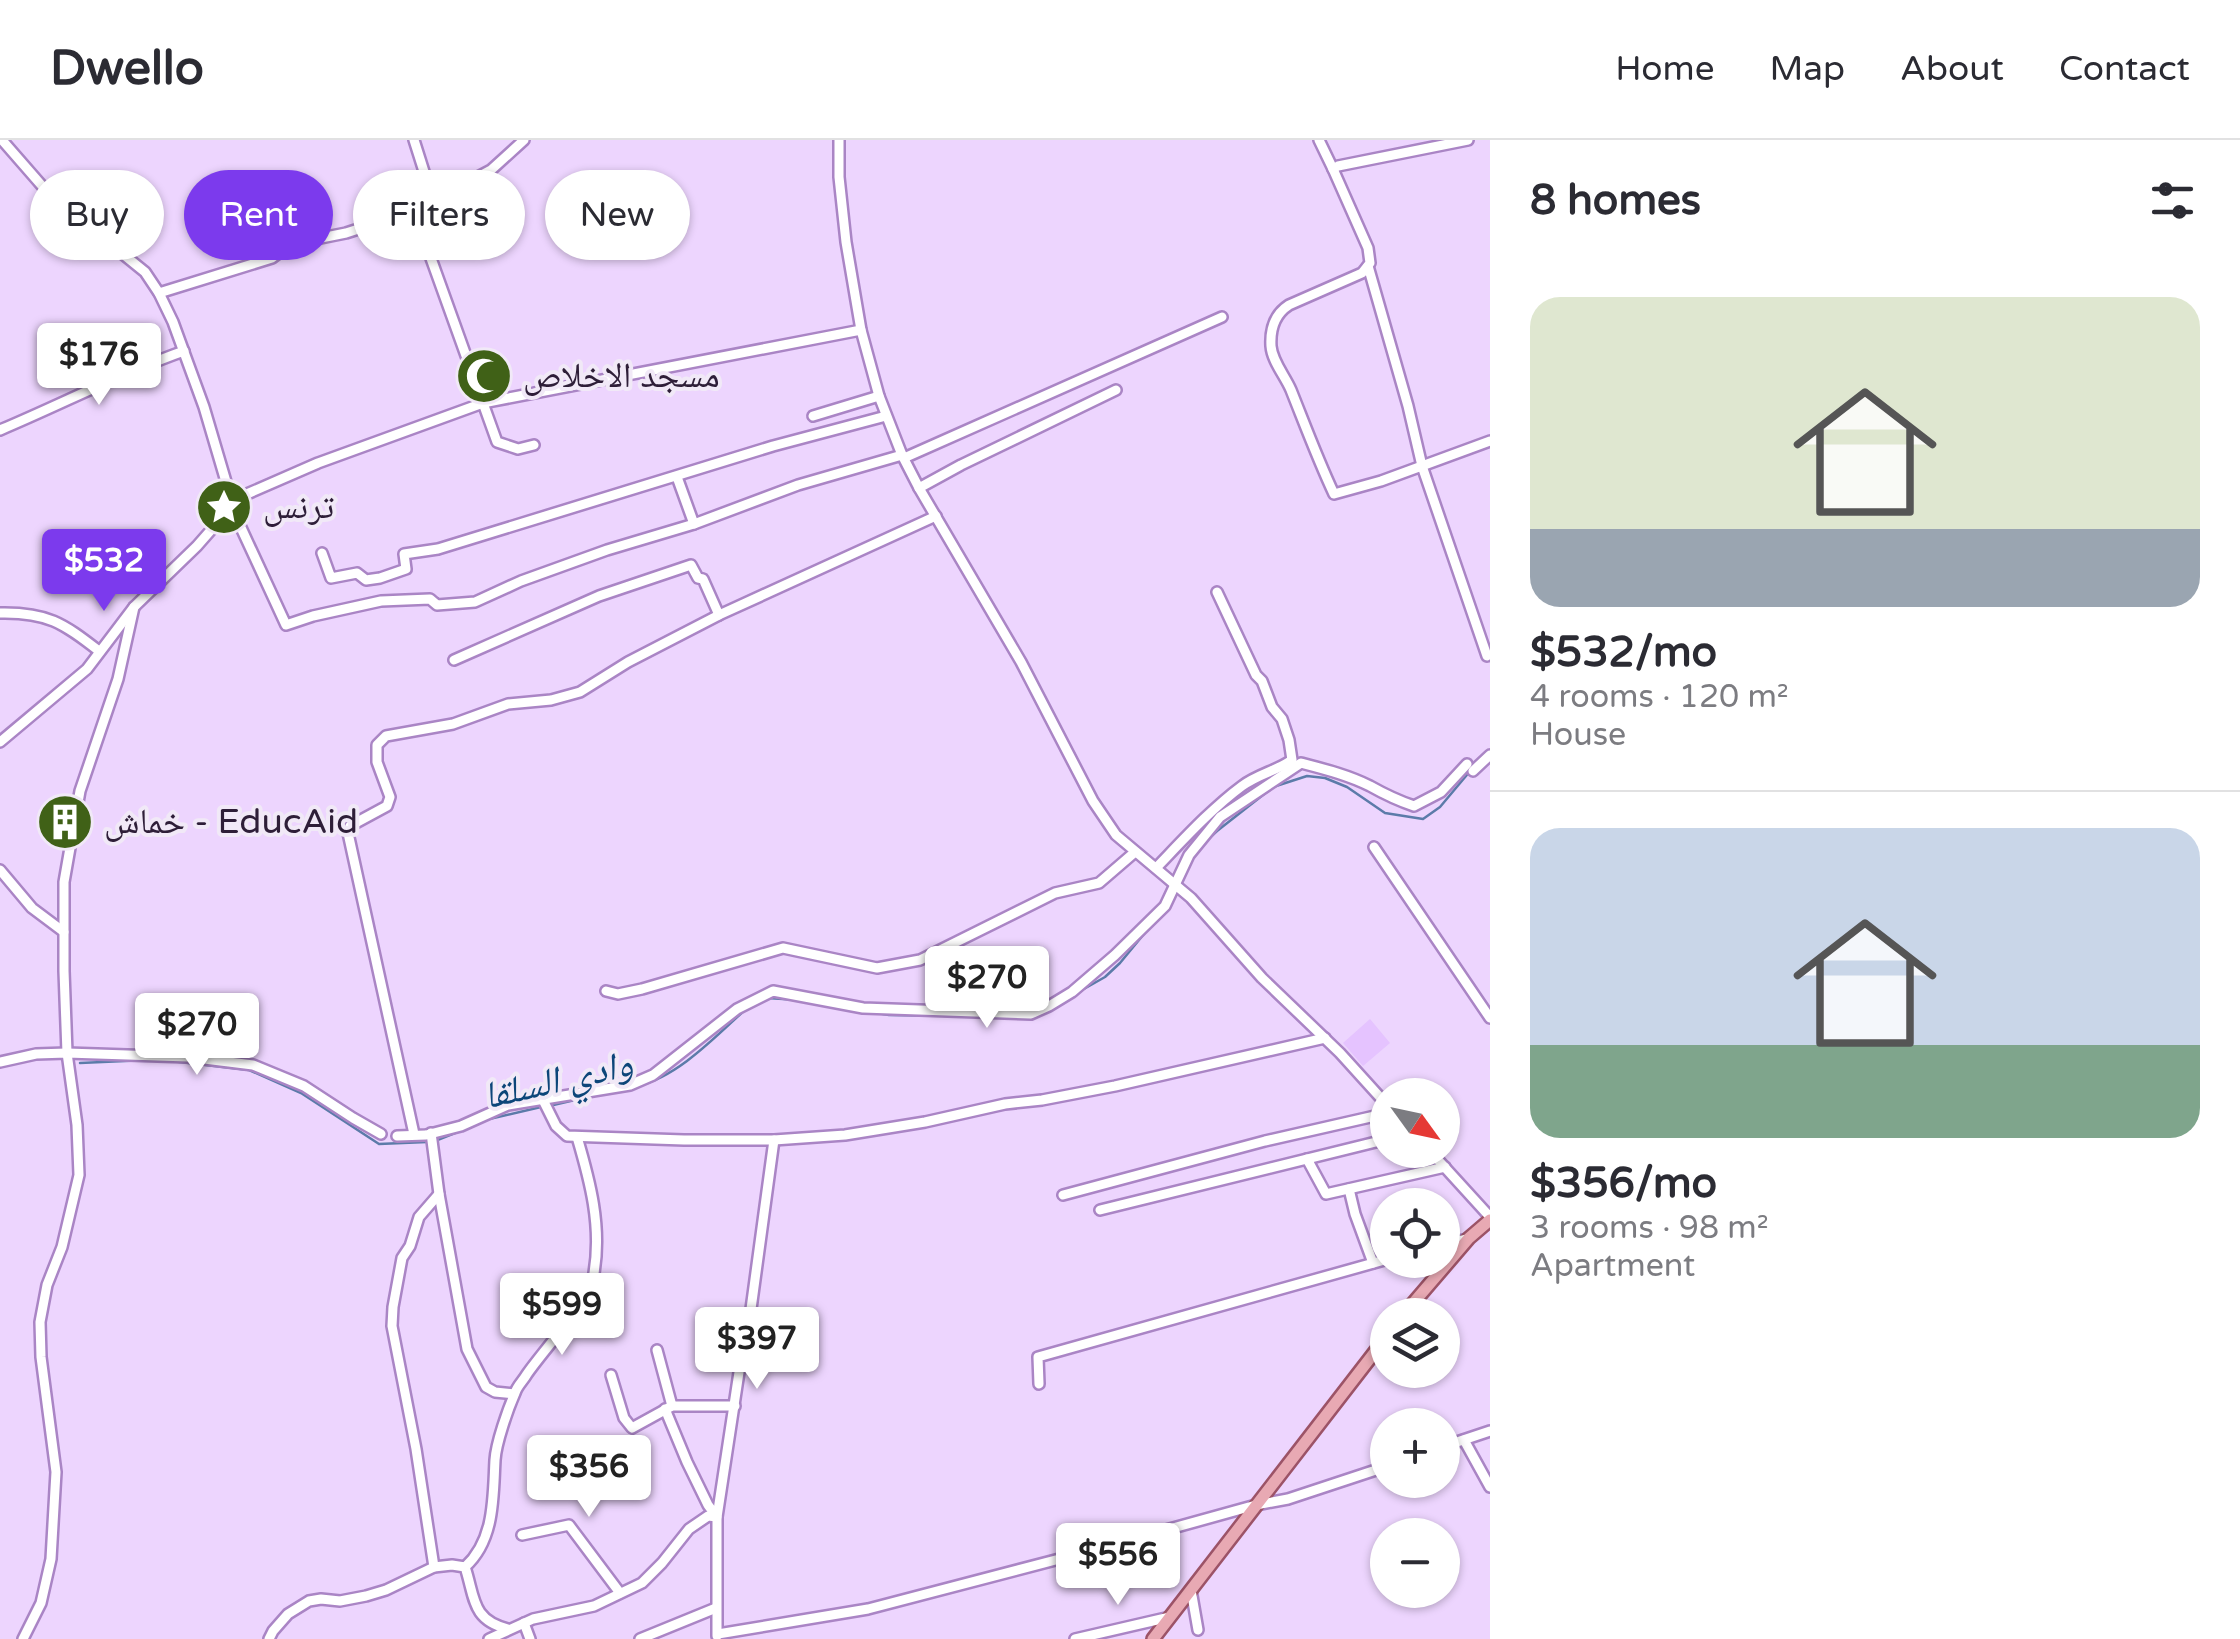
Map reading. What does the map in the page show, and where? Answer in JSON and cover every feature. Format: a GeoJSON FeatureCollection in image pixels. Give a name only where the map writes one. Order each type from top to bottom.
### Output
{"type":"FeatureCollection","features":[{"type":"Feature","properties":{"kind":"main road"},"geometry":{"type":"LineString","coordinates":[[1418,1298],[1490,1218]]}},
{"type":"Feature","properties":{"kind":"main road"},"geometry":{"type":"LineString","coordinates":[[1154,1639],[1370,1358]]}},
{"type":"Feature","properties":{"kind":"street"},"geometry":{"type":"LineString","coordinates":[[2,140],[50,195],[146,272],[159,293],[184,351],[237,518],[273,600],[290,625],[313,616],[381,602],[475,602],[520,581],[798,485],[903,456],[1222,316]]}},
{"type":"Feature","properties":{"kind":"street"},"geometry":{"type":"LineString","coordinates":[[414,140],[424,170]]}},
{"type":"Feature","properties":{"kind":"street"},"geometry":{"type":"LineString","coordinates":[[491,170],[524,140]]}},
{"type":"Feature","properties":{"kind":"street"},"geometry":{"type":"LineString","coordinates":[[839,140],[846,242],[861,330],[878,396],[919,488],[1021,662],[1093,801],[1116,835],[1191,898],[1370,1089]]}},
{"type":"Feature","properties":{"kind":"street"},"geometry":{"type":"LineString","coordinates":[[1319,140],[1368,248],[1370,262],[1362,273],[1278,312],[1271,349],[1334,494],[1381,481],[1490,440]]}},
{"type":"Feature","properties":{"kind":"street"},"geometry":{"type":"LineString","coordinates":[[1333,170],[1468,140]]}},
{"type":"Feature","properties":{"kind":"street"},"geometry":{"type":"LineString","coordinates":[[159,293],[272,258],[291,244],[353,231]]}},
{"type":"Feature","properties":{"kind":"street"},"geometry":{"type":"LineString","coordinates":[[432,260],[497,442],[518,449],[534,445]]}},
{"type":"Feature","properties":{"kind":"street"},"geometry":{"type":"LineString","coordinates":[[1368,266],[1422,466],[1487,656]]}},
{"type":"Feature","properties":{"kind":"street"},"geometry":{"type":"LineString","coordinates":[[0,742],[86,669],[134,607],[240,498],[318,463],[483,403],[861,330]]}},
{"type":"Feature","properties":{"kind":"street"},"geometry":{"type":"LineString","coordinates":[[0,430],[146,364],[184,351]]}},
{"type":"Feature","properties":{"kind":"street"},"geometry":{"type":"LineString","coordinates":[[919,488],[1116,390]]}},
{"type":"Feature","properties":{"kind":"street"},"geometry":{"type":"LineString","coordinates":[[813,416],[878,396]]}},
{"type":"Feature","properties":{"kind":"street"},"geometry":{"type":"LineString","coordinates":[[322,554],[331,578],[357,573],[366,580],[380,578],[406,569],[404,554],[438,549],[773,446],[886,416]]}},
{"type":"Feature","properties":{"kind":"street"},"geometry":{"type":"LineString","coordinates":[[677,477],[694,524]]}},
{"type":"Feature","properties":{"kind":"street"},"geometry":{"type":"LineString","coordinates":[[414,1134],[348,832],[350,826],[388,806],[390,797],[377,762],[378,744],[386,736],[453,724],[508,704],[580,692],[719,615],[936,516]]}},
{"type":"Feature","properties":{"kind":"street"},"geometry":{"type":"LineString","coordinates":[[454,660],[599,596],[691,565],[698,578],[703,579],[719,615]]}},
{"type":"Feature","properties":{"kind":"street"},"geometry":{"type":"LineString","coordinates":[[1156,868],[1240,787],[1292,760],[1282,719],[1272,707],[1217,592]]}},
{"type":"Feature","properties":{"kind":"street"},"geometry":{"type":"LineString","coordinates":[[23,1639],[40,1603],[51,1558],[56,1472],[40,1322],[79,1175],[67,1054],[64,882],[80,791],[118,680],[134,607]]}},
{"type":"Feature","properties":{"kind":"street"},"geometry":{"type":"LineString","coordinates":[[0,613],[23,613],[51,620],[72,629],[98,651]]}},
{"type":"Feature","properties":{"kind":"street"},"geometry":{"type":"LineString","coordinates":[[398,1136],[461,1126],[508,1104],[630,1085],[654,1075],[737,1009],[773,990],[863,1008],[1031,1014],[1072,992],[1165,906],[1189,855],[1220,817],[1301,763],[1334,772],[1414,806],[1441,792],[1490,755]]}},
{"type":"Feature","properties":{"kind":"street"},"geometry":{"type":"LineString","coordinates":[[1374,846],[1490,1018]]}},
{"type":"Feature","properties":{"kind":"street"},"geometry":{"type":"LineString","coordinates":[[606,991],[618,994],[642,989],[784,948],[877,968],[920,960],[1055,893],[1099,883],[1135,852]]}},
{"type":"Feature","properties":{"kind":"street"},"geometry":{"type":"LineString","coordinates":[[0,870],[32,908],[64,932]]}},
{"type":"Feature","properties":{"kind":"street"},"geometry":{"type":"LineString","coordinates":[[542,1098],[556,1126],[567,1136],[774,1140],[925,1122],[981,1108],[1115,1086],[1325,1038]]}},
{"type":"Feature","properties":{"kind":"street"},"geometry":{"type":"LineString","coordinates":[[0,1062],[36,1054],[67,1054],[188,1057],[253,1065],[304,1086],[381,1134]]}},
{"type":"Feature","properties":{"kind":"street"},"geometry":{"type":"LineString","coordinates":[[1063,1196],[1370,1115]]}},
{"type":"Feature","properties":{"kind":"street"},"geometry":{"type":"LineString","coordinates":[[432,1133],[466,1349],[486,1387],[514,1394]]}},
{"type":"Feature","properties":{"kind":"street"},"geometry":{"type":"LineString","coordinates":[[270,1639],[288,1614],[309,1602],[340,1601],[386,1590],[434,1567],[465,1566],[477,1556],[486,1535],[495,1456],[514,1394],[579,1304],[594,1275],[598,1232],[577,1137]]}},
{"type":"Feature","properties":{"kind":"street"},"geometry":{"type":"LineString","coordinates":[[774,1140],[717,1518],[717,1636],[868,1609],[1288,1498],[1370,1472]]}},
{"type":"Feature","properties":{"kind":"street"},"geometry":{"type":"LineString","coordinates":[[1100,1210],[1370,1142]]}},
{"type":"Feature","properties":{"kind":"street"},"geometry":{"type":"LineString","coordinates":[[1307,1158],[1326,1194],[1445,1168],[1490,1218]]}},
{"type":"Feature","properties":{"kind":"street"},"geometry":{"type":"LineString","coordinates":[[1350,1188],[1370,1254]]}},
{"type":"Feature","properties":{"kind":"street"},"geometry":{"type":"LineString","coordinates":[[434,1567],[392,1326],[392,1307],[402,1258],[410,1246],[418,1217],[439,1194]]}},
{"type":"Feature","properties":{"kind":"street"},"geometry":{"type":"LineString","coordinates":[[1460,1240],[1469,1238]]}},
{"type":"Feature","properties":{"kind":"street"},"geometry":{"type":"LineString","coordinates":[[1040,1384],[1038,1357],[1370,1264]]}},
{"type":"Feature","properties":{"kind":"street"},"geometry":{"type":"LineString","coordinates":[[657,1350],[669,1407],[687,1462],[717,1518]]}},
{"type":"Feature","properties":{"kind":"street"},"geometry":{"type":"LineString","coordinates":[[611,1375],[624,1418],[632,1428],[669,1407],[735,1406]]}},
{"type":"Feature","properties":{"kind":"street"},"geometry":{"type":"LineString","coordinates":[[1460,1441],[1490,1432]]}},
{"type":"Feature","properties":{"kind":"street"},"geometry":{"type":"LineString","coordinates":[[1464,1440],[1490,1487]]}},
{"type":"Feature","properties":{"kind":"street"},"geometry":{"type":"LineString","coordinates":[[489,1639],[533,1619],[594,1606],[642,1583],[690,1530],[708,1516],[717,1518]]}},
{"type":"Feature","properties":{"kind":"street"},"geometry":{"type":"LineString","coordinates":[[522,1534],[568,1525],[620,1593]]}},
{"type":"Feature","properties":{"kind":"street"},"geometry":{"type":"LineString","coordinates":[[465,1566],[475,1605],[493,1625],[508,1629]]}},
{"type":"Feature","properties":{"kind":"street"},"geometry":{"type":"LineString","coordinates":[[1191,1590],[1198,1630]]}},
{"type":"Feature","properties":{"kind":"street"},"geometry":{"type":"LineString","coordinates":[[640,1639],[716,1608]]}},
{"type":"Feature","properties":{"kind":"street"},"geometry":{"type":"LineString","coordinates":[[1075,1639],[1170,1617]]}},
{"type":"Feature","properties":{"kind":"street"},"geometry":{"type":"LineString","coordinates":[[524,1623],[530,1639]]}},
{"type":"Feature","properties":{"kind":"shaded area"},"geometry":{"type":"Polygon","coordinates":[[[1370,1019],[1390,1043],[1363,1066],[1343,1043],[1370,1019]]]}},
{"type":"Feature","properties":{"kind":"waterway","name":"وادي السلقا"},"geometry":{"type":"LineString","coordinates":[[1203,844],[1273,787],[1307,776],[1347,787],[1385,813],[1423,819],[1440,807],[1471,770]]}},
{"type":"Feature","properties":{"kind":"waterway","name":"وادي السلقا"},"geometry":{"type":"LineString","coordinates":[[1183,880],[1192,858]]}},
{"type":"Feature","properties":{"kind":"waterway","name":"وادي السلقا"},"geometry":{"type":"LineString","coordinates":[[1075,994],[1105,977],[1153,923]]}},
{"type":"Feature","properties":{"kind":"waterway","name":"وادي السلقا"},"geometry":{"type":"LineString","coordinates":[[767,998],[799,1000]]}},
{"type":"Feature","properties":{"kind":"waterway","name":"وادي السلقا"},"geometry":{"type":"LineString","coordinates":[[637,1086],[682,1065],[747,1008]]}},
{"type":"Feature","properties":{"kind":"waterway","name":"وادي السلقا"},"geometry":{"type":"LineString","coordinates":[[871,1012],[958,1016]]}},
{"type":"Feature","properties":{"kind":"waterway","name":"وادي السلقا"},"geometry":{"type":"LineString","coordinates":[[80,1063],[148,1060]]}},
{"type":"Feature","properties":{"kind":"waterway","name":"وادي السلقا"},"geometry":{"type":"LineString","coordinates":[[171,1061],[249,1070],[301,1093],[379,1144],[427,1142]]}},
{"type":"Feature","properties":{"kind":"waterway","name":"وادي السلقا"},"geometry":{"type":"LineString","coordinates":[[549,1106],[605,1093]]}},
{"type":"Feature","properties":{"kind":"waterway","name":"وادي السلقا"},"geometry":{"type":"LineString","coordinates":[[467,1128],[541,1107]]}},
{"type":"Feature","properties":{"kind":"waterway","name":"وادي السلقا"},"geometry":{"type":"LineString","coordinates":[[435,1141],[460,1131]]}},
{"type":"Feature","properties":{"kind":"place","name":"مسجد الاخلاص"},"geometry":{"type":"Point","coordinates":[484,376]}},
{"type":"Feature","properties":{"kind":"place","name":"ترنس"},"geometry":{"type":"Point","coordinates":[224,507]}},
{"type":"Feature","properties":{"kind":"place","name":"خماش - EducAid"},"geometry":{"type":"Point","coordinates":[65,822]}}]}
